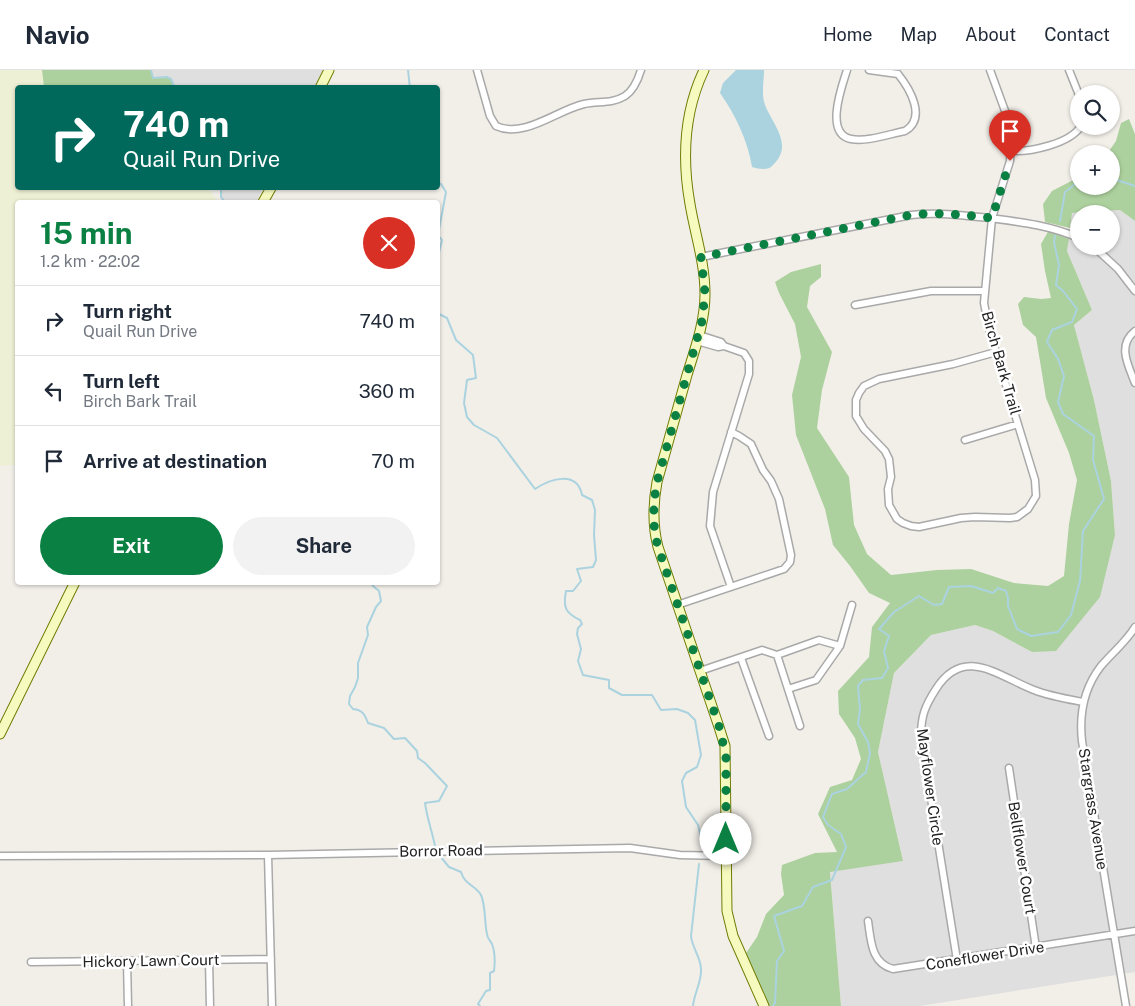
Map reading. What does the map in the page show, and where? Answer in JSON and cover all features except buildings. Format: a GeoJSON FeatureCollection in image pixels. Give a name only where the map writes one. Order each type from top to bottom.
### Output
{"type":"FeatureCollection","features":[{"type":"Feature","properties":{"kind":"street"},"geometry":{"type":"LineString","coordinates":[[322,85],[329,70]]}},
{"type":"Feature","properties":{"kind":"street"},"geometry":{"type":"LineString","coordinates":[[477,70],[490,116],[496,126],[508,130],[548,119],[570,108],[616,100],[631,91],[638,80],[641,70]]}},
{"type":"Feature","properties":{"kind":"street"},"geometry":{"type":"LineString","coordinates":[[704,70],[695,93],[685,151],[690,204],[701,257],[705,293],[698,338],[657,482],[654,500],[655,536],[725,746],[725,900],[729,924],[764,1006]]}},
{"type":"Feature","properties":{"kind":"street"},"geometry":{"type":"LineString","coordinates":[[847,70],[838,104],[837,123],[845,136],[855,140],[905,131],[915,122],[915,110],[910,91],[899,72],[869,70]]}},
{"type":"Feature","properties":{"kind":"street","name":"Birch Bark Trail"},"geometry":{"type":"LineString","coordinates":[[990,70],[1009,125],[1011,150],[1010,161],[992,218],[984,291],[986,316],[1035,480],[1036,496],[1028,509],[1022,514],[1010,518],[960,518],[919,527],[911,526],[897,519],[889,505],[888,489],[891,477],[889,459],[885,451],[859,423],[855,408],[859,392],[871,382],[953,364],[996,352]]}},
{"type":"Feature","properties":{"kind":"street"},"geometry":{"type":"LineString","coordinates":[[1069,70],[1075,85]]}},
{"type":"Feature","properties":{"kind":"street"},"geometry":{"type":"LineString","coordinates":[[1011,150],[1020,151],[1044,147],[1072,135]]}},
{"type":"Feature","properties":{"kind":"street"},"geometry":{"type":"LineString","coordinates":[[701,257],[911,215],[939,213],[1040,225],[1070,235]]}},
{"type":"Feature","properties":{"kind":"street"},"geometry":{"type":"LineString","coordinates":[[1103,255],[1118,269],[1135,291]]}},
{"type":"Feature","properties":{"kind":"street"},"geometry":{"type":"LineString","coordinates":[[855,305],[931,291],[984,291]]}},
{"type":"Feature","properties":{"kind":"street"},"geometry":{"type":"LineString","coordinates":[[1135,331],[1127,340],[1125,347],[1126,360],[1135,383]]}},
{"type":"Feature","properties":{"kind":"street"},"geometry":{"type":"LineString","coordinates":[[698,338],[718,347],[724,346],[744,353],[750,366],[713,492],[710,518],[710,526],[731,587]]}},
{"type":"Feature","properties":{"kind":"street"},"geometry":{"type":"LineString","coordinates":[[965,440],[1018,424]]}},
{"type":"Feature","properties":{"kind":"street"},"geometry":{"type":"LineString","coordinates":[[678,605],[784,569],[790,562],[791,555],[779,499],[771,481],[763,470],[751,444],[731,432]]}},
{"type":"Feature","properties":{"kind":"street"},"geometry":{"type":"LineString","coordinates":[[0,734],[74,585]]}},
{"type":"Feature","properties":{"kind":"street"},"geometry":{"type":"LineString","coordinates":[[788,689],[816,680],[840,646],[852,605]]}},
{"type":"Feature","properties":{"kind":"street","name":"Stargrass Avenue"},"geometry":{"type":"LineString","coordinates":[[1126,1006],[1082,741],[1081,716],[1083,702],[1092,679],[1135,627]]}},
{"type":"Feature","properties":{"kind":"street"},"geometry":{"type":"LineString","coordinates":[[700,671],[762,650],[777,655],[819,640],[840,646]]}},
{"type":"Feature","properties":{"kind":"street"},"geometry":{"type":"LineString","coordinates":[[777,655],[800,726]]}},
{"type":"Feature","properties":{"kind":"street"},"geometry":{"type":"LineString","coordinates":[[741,658],[768,736]]}},
{"type":"Feature","properties":{"kind":"street","name":"Mayflower Circle"},"geometry":{"type":"LineString","coordinates":[[957,960],[921,736],[920,722],[925,707],[947,675],[958,668],[971,666],[989,670],[1036,691],[1083,702]]}},
{"type":"Feature","properties":{"kind":"street","name":"Bellflower Court"},"geometry":{"type":"LineString","coordinates":[[1008,768],[1036,948]]}},
{"type":"Feature","properties":{"kind":"street","name":"Borror Road"},"geometry":{"type":"LineString","coordinates":[[0,856],[268,855],[630,848],[680,855],[725,856]]}},
{"type":"Feature","properties":{"kind":"street"},"geometry":{"type":"LineString","coordinates":[[268,855],[272,1006]]}},
{"type":"Feature","properties":{"kind":"street","name":"Coneflower Drive"},"geometry":{"type":"LineString","coordinates":[[868,921],[875,956],[888,968],[899,969],[1135,931]]}},
{"type":"Feature","properties":{"kind":"street","name":"Hickory Lawn Court"},"geometry":{"type":"LineString","coordinates":[[31,962],[271,959]]}},
{"type":"Feature","properties":{"kind":"street"},"geometry":{"type":"LineString","coordinates":[[209,960],[210,1006]]}},
{"type":"Feature","properties":{"kind":"street"},"geometry":{"type":"LineString","coordinates":[[127,961],[128,1006]]}},
{"type":"Feature","properties":{"kind":"shaded area"},"geometry":{"type":"Polygon","coordinates":[[[151,70],[323,70],[316,85],[174,85],[171,80],[153,78],[151,70]]]}},
{"type":"Feature","properties":{"kind":"shaded area"},"geometry":{"type":"Polygon","coordinates":[[[221,190],[262,190],[257,200],[223,200],[221,197],[221,190]]]}},
{"type":"Feature","properties":{"kind":"shaded area"},"geometry":{"type":"Polygon","coordinates":[[[1120,210],[1135,221],[1135,972],[920,1006],[841,1006],[830,871],[903,861],[878,752],[894,673],[931,635],[975,625],[993,631],[1032,652],[1115,535],[1111,481],[1094,400],[1074,325],[1092,310],[1067,251],[1070,228],[1070,255],[1120,255],[1120,210]]]}},
{"type":"Feature","properties":{"kind":"green space"},"geometry":{"type":"Polygon","coordinates":[[[0,70],[42,70],[44,85],[15,85],[15,190],[209,190],[217,200],[15,200],[15,465],[0,466],[0,70]]]}},
{"type":"Feature","properties":{"kind":"green space"},"geometry":{"type":"Polygon","coordinates":[[[42,70],[151,70],[153,77],[167,77],[171,79],[174,85],[44,85],[42,70]]]}},
{"type":"Feature","properties":{"kind":"green space"},"geometry":{"type":"Polygon","coordinates":[[[1129,119],[1135,134],[1135,221],[1120,210],[1120,205],[1070,205],[1070,228],[1045,222],[1043,204],[1052,191],[1070,182],[1070,195],[1120,195],[1120,145],[1113,145],[1118,135],[1120,135],[1121,123],[1129,119]]]}},
{"type":"Feature","properties":{"kind":"green space"},"geometry":{"type":"Polygon","coordinates":[[[1049,230],[1069,238],[1067,251],[1092,310],[1074,325],[1094,400],[1111,481],[1115,535],[1100,597],[1056,651],[1032,652],[993,631],[975,625],[931,635],[894,673],[878,752],[903,861],[830,872],[841,1006],[768,1006],[746,953],[757,937],[766,914],[784,895],[781,874],[782,865],[815,853],[837,852],[818,814],[830,787],[852,780],[861,759],[855,738],[839,714],[838,691],[869,657],[872,627],[890,603],[869,593],[833,545],[825,509],[796,435],[792,395],[801,357],[795,324],[775,282],[791,272],[821,264],[821,277],[810,286],[807,307],[832,352],[822,390],[817,428],[849,477],[854,525],[867,554],[891,575],[937,570],[971,569],[1014,583],[1048,586],[1064,576],[1069,524],[1077,480],[1069,453],[1046,398],[1036,337],[1023,325],[1018,304],[1024,297],[1051,298],[1041,244],[1049,230]]]}},
{"type":"Feature","properties":{"kind":"water"},"geometry":{"type":"Polygon","coordinates":[[[736,70],[764,70],[763,92],[765,105],[782,142],[779,158],[766,169],[752,167],[740,128],[720,93],[723,83],[736,70]]]}},
{"type":"Feature","properties":{"kind":"waterway"},"geometry":{"type":"LineString","coordinates":[[151,70],[153,78],[167,77],[171,79],[174,85]]}},
{"type":"Feature","properties":{"kind":"waterway"},"geometry":{"type":"LineString","coordinates":[[408,70],[410,85]]}},
{"type":"Feature","properties":{"kind":"waterway"},"geometry":{"type":"LineString","coordinates":[[1120,181],[1135,186]]}},
{"type":"Feature","properties":{"kind":"waterway"},"geometry":{"type":"LineString","coordinates":[[440,184],[446,192],[440,224]]}},
{"type":"Feature","properties":{"kind":"waterway"},"geometry":{"type":"LineString","coordinates":[[1060,221],[1065,192],[1070,188]]}},
{"type":"Feature","properties":{"kind":"waterway"},"geometry":{"type":"LineString","coordinates":[[221,190],[221,197],[223,200]]}},
{"type":"Feature","properties":{"kind":"waterway"},"geometry":{"type":"LineString","coordinates":[[773,1006],[775,1003],[777,961],[784,951],[774,916],[802,906],[813,887],[832,880],[846,847],[841,834],[828,825],[823,817],[832,794],[847,789],[866,772],[870,753],[868,742],[858,724],[860,709],[858,686],[863,680],[882,678],[888,668],[884,651],[889,636],[879,629],[894,612],[919,596],[934,605],[942,604],[949,587],[971,586],[993,593],[998,588],[1006,591],[1008,606],[1017,629],[1031,636],[1058,632],[1071,615],[1080,581],[1083,531],[1104,499],[1093,460],[1094,436],[1063,414],[1058,402],[1064,376],[1058,359],[1047,342],[1052,330],[1072,322],[1077,309],[1056,285],[1059,265],[1054,242],[1055,236]]}},
{"type":"Feature","properties":{"kind":"waterway"},"geometry":{"type":"LineString","coordinates":[[440,238],[442,240],[440,248]]}},
{"type":"Feature","properties":{"kind":"waterway"},"geometry":{"type":"LineString","coordinates":[[440,314],[447,318],[456,340],[473,355],[476,378],[467,380],[464,403],[467,417],[474,425],[497,438],[535,489],[548,482],[569,479],[575,482],[582,495],[592,500],[595,510],[596,560],[593,567],[577,569],[581,581],[573,591],[566,591],[565,597],[566,609],[571,615],[580,620],[582,624],[578,628],[577,634],[581,649],[578,661],[583,675],[609,680],[609,688],[622,695],[652,695],[661,710],[677,709],[688,713],[695,720],[701,755],[697,767],[686,773],[682,781],[686,807],[698,825],[703,846]]}},
{"type":"Feature","properties":{"kind":"waterway"},"geometry":{"type":"LineString","coordinates":[[372,585],[379,591],[381,601],[376,607],[367,627],[368,635],[358,663],[358,678],[350,696],[349,704],[353,709],[363,713],[368,723],[384,728],[394,739],[405,738],[417,751],[418,758],[447,786],[439,801],[425,803],[435,846]]}},
{"type":"Feature","properties":{"kind":"waterway"},"geometry":{"type":"LineString","coordinates":[[440,856],[449,867],[461,872],[465,879],[479,892],[483,900],[487,935],[493,947],[495,965],[494,971],[490,973],[490,990],[486,991],[478,1004],[480,1006]]}},
{"type":"Feature","properties":{"kind":"waterway"},"geometry":{"type":"LineString","coordinates":[[693,1006],[701,971],[700,962],[691,936],[699,864]]}},
{"type":"Feature","properties":{"kind":"route"},"geometry":{"type":"LineString","coordinates":[[726,839],[725,746],[658,547],[653,519],[657,482],[702,321],[705,293],[701,257],[911,215],[931,213],[992,218],[1000,187],[1010,161]]}}]}
